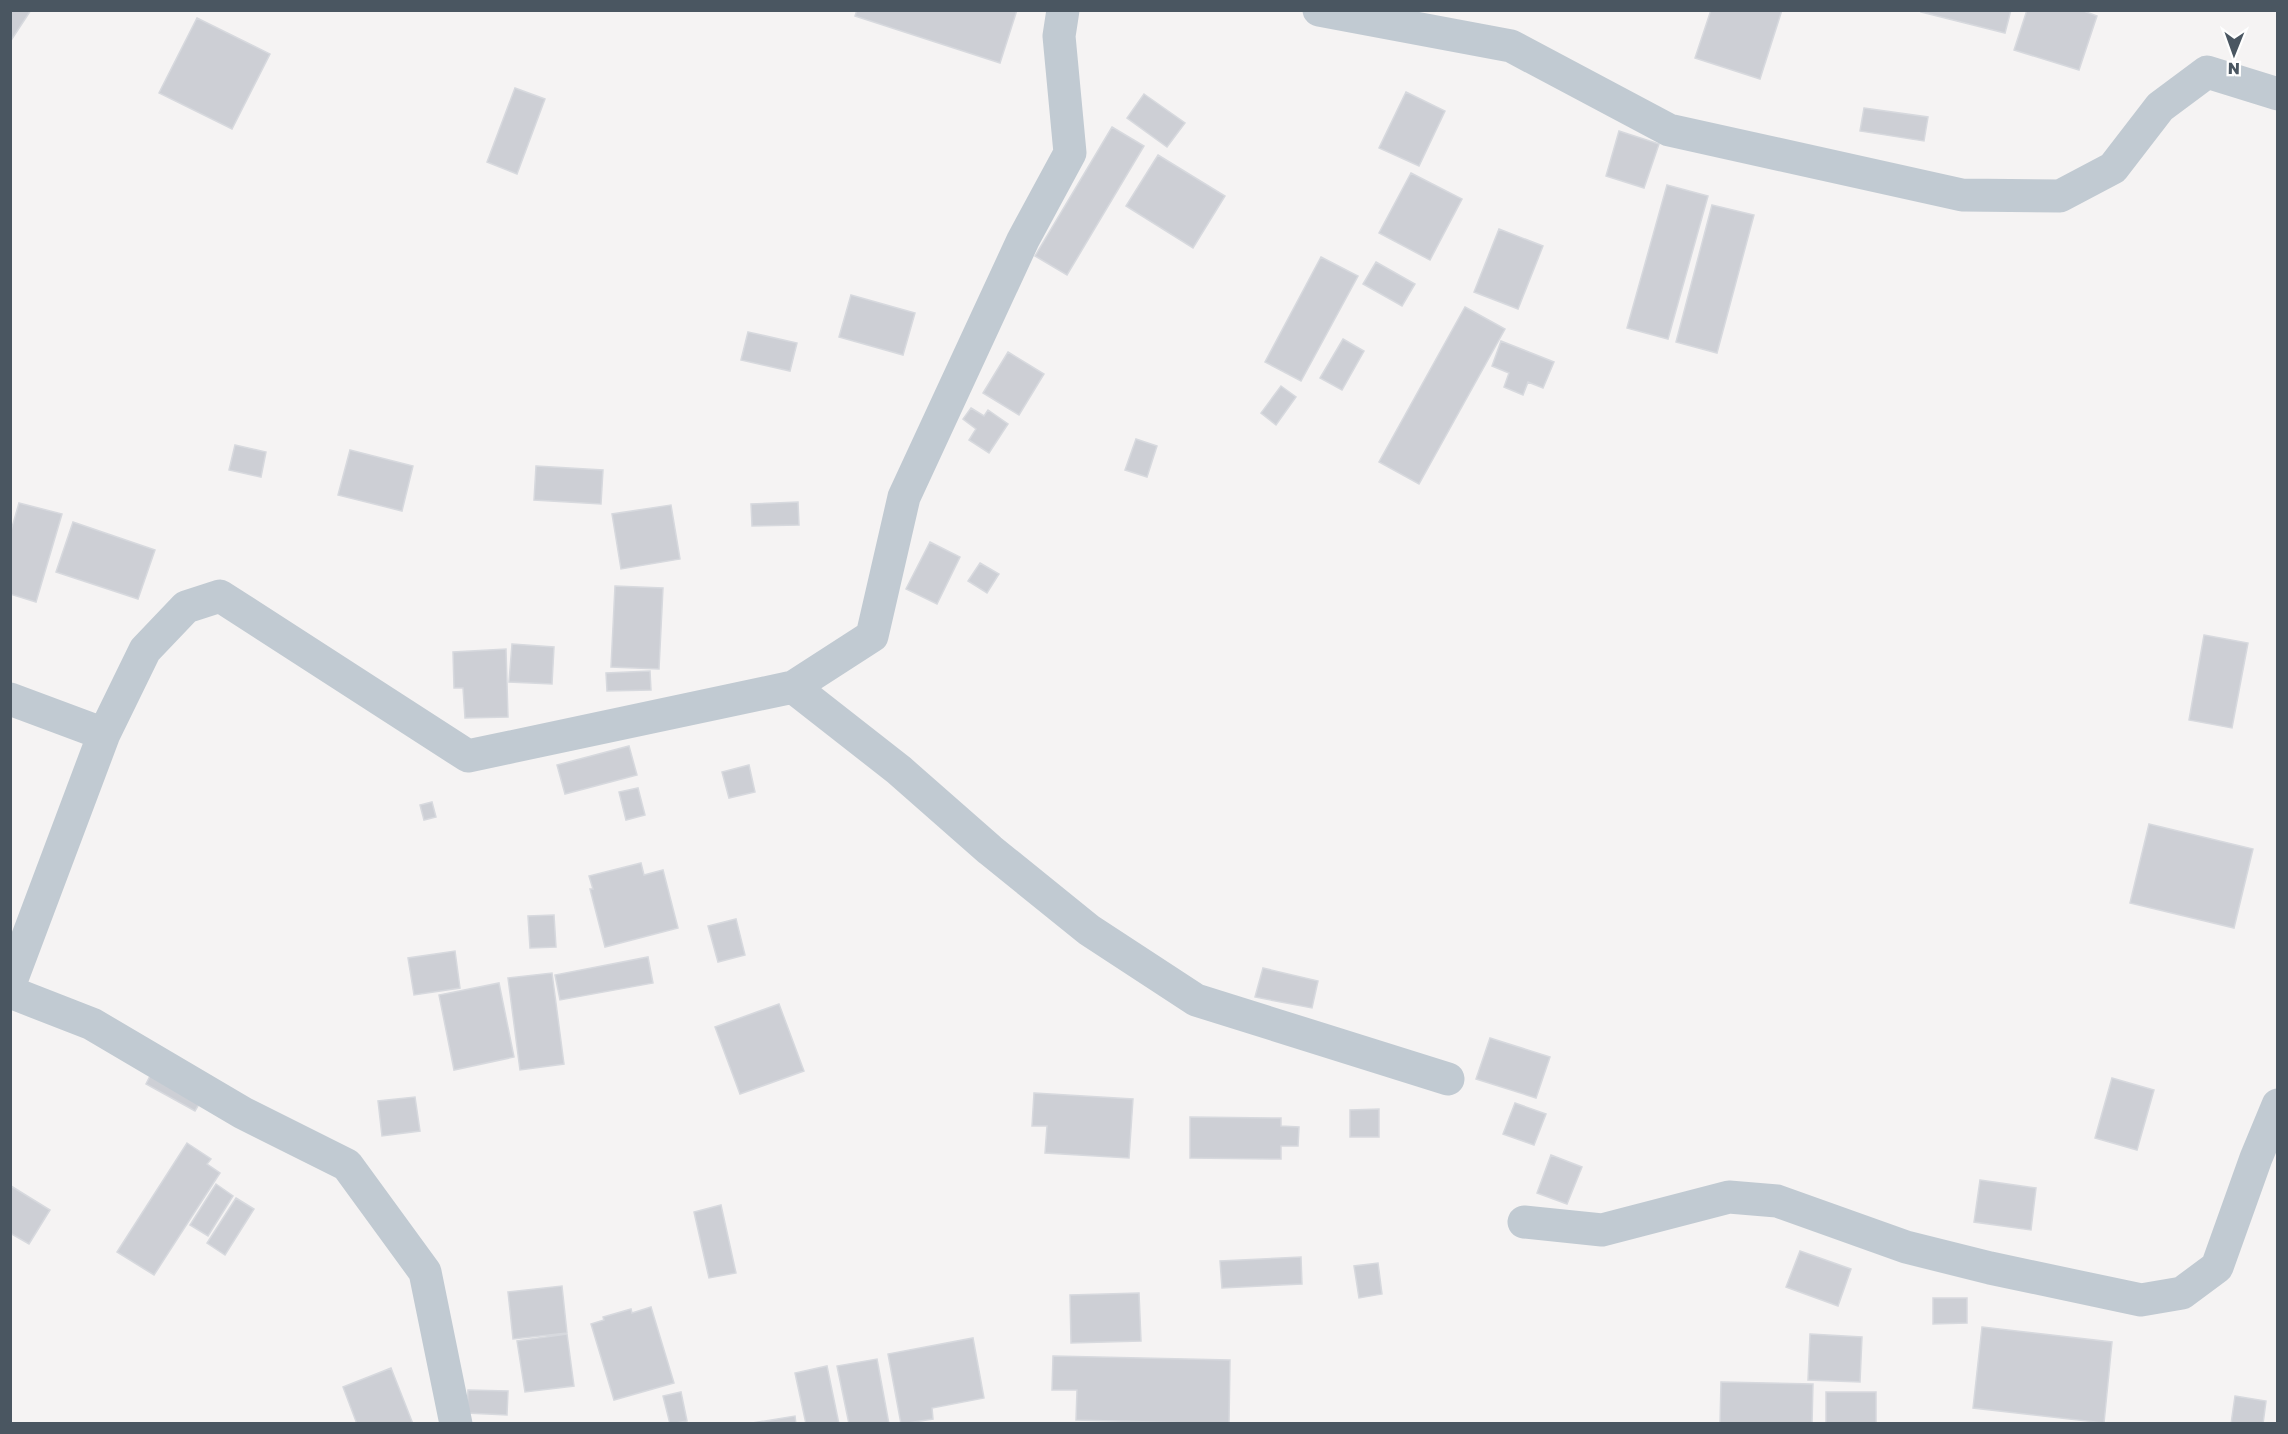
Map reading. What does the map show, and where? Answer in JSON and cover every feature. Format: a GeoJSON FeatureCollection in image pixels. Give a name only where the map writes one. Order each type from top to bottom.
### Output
{"type":"FeatureCollection","features":[{"type":"Feature","properties":{"kind":"street"},"geometry":{"type":"LineString","coordinates":[[10,984],[104,734],[145,650],[186,607],[220,596],[468,756],[793,687],[872,636],[904,497],[1023,240],[1070,153],[1059,36],[1063,10]]}},
{"type":"Feature","properties":{"kind":"street"},"geometry":{"type":"LineString","coordinates":[[1318,10],[1511,46],[1669,130],[1962,195],[2061,196],[2113,168],[2160,107],[2206,72],[2277,94]]}},
{"type":"Feature","properties":{"kind":"street"},"geometry":{"type":"LineString","coordinates":[[793,687],[899,770],[990,850],[1089,930],[1196,1000],[1448,1079]]}},
{"type":"Feature","properties":{"kind":"street"},"geometry":{"type":"LineString","coordinates":[[10,699],[104,734]]}},
{"type":"Feature","properties":{"kind":"street"},"geometry":{"type":"LineString","coordinates":[[10,992],[92,1024],[243,1113],[347,1165],[425,1272],[456,1424]]}},
{"type":"Feature","properties":{"kind":"street"},"geometry":{"type":"LineString","coordinates":[[1524,1222],[1602,1230],[1729,1197],[1777,1201],[1906,1247],[1990,1268],[2141,1300],[2182,1293],[2217,1267],[2277,1105]]}},
{"type":"Feature","properties":{"kind":"building"},"geometry":{"type":"Polygon","coordinates":[[[10,10],[31,10],[10,42],[10,10]]]}},
{"type":"Feature","properties":{"kind":"building"},"geometry":{"type":"Polygon","coordinates":[[[857,10],[1017,10],[1000,63],[855,16],[857,10]]]}},
{"type":"Feature","properties":{"kind":"building"},"geometry":{"type":"Polygon","coordinates":[[[1711,10],[1782,10],[1760,79],[1695,58],[1711,10]]]}},
{"type":"Feature","properties":{"kind":"building"},"geometry":{"type":"Polygon","coordinates":[[[1922,10],[2011,10],[2005,33],[1921,12],[1922,10]]]}},
{"type":"Feature","properties":{"kind":"building"},"geometry":{"type":"Polygon","coordinates":[[[2027,10],[2081,10],[2097,16],[2079,70],[2014,50],[2027,10]]]}},
{"type":"Feature","properties":{"kind":"building"},"geometry":{"type":"Polygon","coordinates":[[[197,18],[270,54],[232,129],[159,93],[197,18]]]}},
{"type":"Feature","properties":{"kind":"building"},"geometry":{"type":"Polygon","coordinates":[[[515,88],[545,99],[517,174],[487,162],[515,88]]]}},
{"type":"Feature","properties":{"kind":"building"},"geometry":{"type":"Polygon","coordinates":[[[1406,92],[1445,111],[1419,166],[1379,148],[1406,92]]]}},
{"type":"Feature","properties":{"kind":"building"},"geometry":{"type":"Polygon","coordinates":[[[1144,94],[1185,123],[1167,147],[1127,118],[1144,94]]]}},
{"type":"Feature","properties":{"kind":"building"},"geometry":{"type":"Polygon","coordinates":[[[1864,108],[1928,117],[1924,141],[1860,131],[1864,108]]]}},
{"type":"Feature","properties":{"kind":"building"},"geometry":{"type":"Polygon","coordinates":[[[1112,127],[1144,146],[1067,275],[1035,256],[1112,127]]]}},
{"type":"Feature","properties":{"kind":"building"},"geometry":{"type":"Polygon","coordinates":[[[1619,131],[1659,144],[1644,188],[1606,176],[1619,131]]]}},
{"type":"Feature","properties":{"kind":"building"},"geometry":{"type":"Polygon","coordinates":[[[1158,155],[1225,196],[1193,248],[1126,206],[1158,155]]]}},
{"type":"Feature","properties":{"kind":"building"},"geometry":{"type":"Polygon","coordinates":[[[1411,173],[1462,199],[1430,260],[1379,233],[1411,173]]]}},
{"type":"Feature","properties":{"kind":"building"},"geometry":{"type":"Polygon","coordinates":[[[1667,185],[1708,196],[1668,339],[1627,328],[1667,185]]]}},
{"type":"Feature","properties":{"kind":"building"},"geometry":{"type":"Polygon","coordinates":[[[1712,205],[1754,215],[1717,353],[1676,342],[1712,205]]]}},
{"type":"Feature","properties":{"kind":"building"},"geometry":{"type":"Polygon","coordinates":[[[1499,229],[1543,246],[1518,309],[1474,292],[1499,229]]]}},
{"type":"Feature","properties":{"kind":"building"},"geometry":{"type":"Polygon","coordinates":[[[1321,257],[1358,276],[1301,381],[1265,362],[1321,257]]]}},
{"type":"Feature","properties":{"kind":"building"},"geometry":{"type":"Polygon","coordinates":[[[1376,262],[1415,284],[1402,306],[1363,284],[1376,262]]]}},
{"type":"Feature","properties":{"kind":"building"},"geometry":{"type":"Polygon","coordinates":[[[851,295],[915,313],[903,355],[839,337],[851,295]]]}},
{"type":"Feature","properties":{"kind":"building"},"geometry":{"type":"Polygon","coordinates":[[[1465,307],[1505,329],[1419,484],[1379,462],[1465,307]]]}},
{"type":"Feature","properties":{"kind":"building"},"geometry":{"type":"Polygon","coordinates":[[[748,332],[797,343],[790,371],[741,360],[748,332]]]}},
{"type":"Feature","properties":{"kind":"building"},"geometry":{"type":"Polygon","coordinates":[[[1343,339],[1364,351],[1342,390],[1320,378],[1343,339]]]}},
{"type":"Feature","properties":{"kind":"building"},"geometry":{"type":"Polygon","coordinates":[[[1501,341],[1554,362],[1543,388],[1528,382],[1523,395],[1504,387],[1509,373],[1492,366],[1501,341]]]}},
{"type":"Feature","properties":{"kind":"building"},"geometry":{"type":"Polygon","coordinates":[[[1008,352],[1044,374],[1019,415],[983,393],[1008,352]]]}},
{"type":"Feature","properties":{"kind":"building"},"geometry":{"type":"Polygon","coordinates":[[[1281,386],[1296,397],[1276,425],[1261,413],[1281,386]]]}},
{"type":"Feature","properties":{"kind":"building"},"geometry":{"type":"Polygon","coordinates":[[[971,408],[984,416],[988,410],[1008,424],[989,453],[969,440],[976,429],[963,419],[971,408]]]}},
{"type":"Feature","properties":{"kind":"building"},"geometry":{"type":"Polygon","coordinates":[[[1136,439],[1157,446],[1147,477],[1125,470],[1136,439]]]}},
{"type":"Feature","properties":{"kind":"building"},"geometry":{"type":"Polygon","coordinates":[[[235,445],[266,452],[261,477],[229,470],[235,445]]]}},
{"type":"Feature","properties":{"kind":"building"},"geometry":{"type":"Polygon","coordinates":[[[350,450],[413,466],[402,511],[338,495],[350,450]]]}},
{"type":"Feature","properties":{"kind":"building"},"geometry":{"type":"Polygon","coordinates":[[[536,466],[603,470],[601,504],[534,500],[536,466]]]}},
{"type":"Feature","properties":{"kind":"building"},"geometry":{"type":"Polygon","coordinates":[[[798,502],[799,525],[752,526],[751,504],[798,502]]]}},
{"type":"Feature","properties":{"kind":"building"},"geometry":{"type":"Polygon","coordinates":[[[19,503],[62,514],[36,602],[10,594],[10,534],[19,503]]]}},
{"type":"Feature","properties":{"kind":"building"},"geometry":{"type":"Polygon","coordinates":[[[671,505],[680,559],[621,569],[612,514],[671,505]]]}},
{"type":"Feature","properties":{"kind":"building"},"geometry":{"type":"Polygon","coordinates":[[[73,522],[155,550],[138,599],[56,572],[73,522]]]}},
{"type":"Feature","properties":{"kind":"building"},"geometry":{"type":"Polygon","coordinates":[[[930,542],[960,557],[937,604],[906,589],[930,542]]]}},
{"type":"Feature","properties":{"kind":"building"},"geometry":{"type":"Polygon","coordinates":[[[980,563],[999,574],[987,593],[968,581],[980,563]]]}},
{"type":"Feature","properties":{"kind":"building"},"geometry":{"type":"Polygon","coordinates":[[[615,586],[663,588],[659,669],[611,667],[615,586]]]}},
{"type":"Feature","properties":{"kind":"building"},"geometry":{"type":"Polygon","coordinates":[[[2204,635],[2248,643],[2232,728],[2189,720],[2204,635]]]}},
{"type":"Feature","properties":{"kind":"building"},"geometry":{"type":"Polygon","coordinates":[[[512,644],[554,647],[552,684],[509,682],[512,644]]]}},
{"type":"Feature","properties":{"kind":"building"},"geometry":{"type":"Polygon","coordinates":[[[506,649],[508,717],[465,718],[463,688],[454,688],[453,652],[506,649]]]}},
{"type":"Feature","properties":{"kind":"building"},"geometry":{"type":"Polygon","coordinates":[[[650,671],[651,690],[607,691],[606,673],[650,671]]]}},
{"type":"Feature","properties":{"kind":"building"},"geometry":{"type":"Polygon","coordinates":[[[629,746],[637,775],[565,794],[557,765],[629,746]]]}},
{"type":"Feature","properties":{"kind":"building"},"geometry":{"type":"Polygon","coordinates":[[[749,765],[755,792],[729,798],[722,772],[749,765]]]}},
{"type":"Feature","properties":{"kind":"building"},"geometry":{"type":"Polygon","coordinates":[[[638,788],[645,815],[626,820],[619,792],[638,788]]]}},
{"type":"Feature","properties":{"kind":"building"},"geometry":{"type":"Polygon","coordinates":[[[432,802],[436,817],[424,820],[420,805],[432,802]]]}},
{"type":"Feature","properties":{"kind":"building"},"geometry":{"type":"Polygon","coordinates":[[[2149,824],[2253,849],[2234,928],[2130,903],[2149,824]]]}},
{"type":"Feature","properties":{"kind":"building"},"geometry":{"type":"Polygon","coordinates":[[[641,863],[644,875],[663,870],[678,928],[605,947],[590,889],[593,889],[589,876],[641,863]]]}},
{"type":"Feature","properties":{"kind":"building"},"geometry":{"type":"Polygon","coordinates":[[[554,915],[556,947],[530,948],[528,916],[554,915]]]}},
{"type":"Feature","properties":{"kind":"building"},"geometry":{"type":"Polygon","coordinates":[[[736,919],[745,955],[718,962],[708,926],[736,919]]]}},
{"type":"Feature","properties":{"kind":"building"},"geometry":{"type":"Polygon","coordinates":[[[455,951],[460,988],[414,995],[408,958],[455,951]]]}},
{"type":"Feature","properties":{"kind":"building"},"geometry":{"type":"Polygon","coordinates":[[[648,957],[653,983],[560,1000],[555,975],[648,957]]]}},
{"type":"Feature","properties":{"kind":"building"},"geometry":{"type":"Polygon","coordinates":[[[1263,968],[1318,981],[1312,1008],[1255,997],[1263,968]]]}},
{"type":"Feature","properties":{"kind":"building"},"geometry":{"type":"Polygon","coordinates":[[[552,973],[564,1064],[520,1070],[508,978],[552,973]]]}},
{"type":"Feature","properties":{"kind":"building"},"geometry":{"type":"Polygon","coordinates":[[[499,983],[514,1057],[454,1070],[439,995],[499,983]]]}},
{"type":"Feature","properties":{"kind":"building"},"geometry":{"type":"Polygon","coordinates":[[[779,1004],[804,1071],[740,1094],[715,1027],[779,1004]]]}},
{"type":"Feature","properties":{"kind":"building"},"geometry":{"type":"Polygon","coordinates":[[[1490,1038],[1550,1057],[1536,1098],[1476,1079],[1490,1038]]]}},
{"type":"Feature","properties":{"kind":"building"},"geometry":{"type":"Polygon","coordinates":[[[152,1072],[202,1099],[195,1111],[146,1084],[152,1072]]]}},
{"type":"Feature","properties":{"kind":"building"},"geometry":{"type":"Polygon","coordinates":[[[2112,1078],[2154,1090],[2137,1150],[2095,1138],[2112,1078]]]}},
{"type":"Feature","properties":{"kind":"building"},"geometry":{"type":"Polygon","coordinates":[[[1034,1093],[1133,1099],[1129,1158],[1045,1153],[1047,1126],[1032,1126],[1034,1093]]]}},
{"type":"Feature","properties":{"kind":"building"},"geometry":{"type":"Polygon","coordinates":[[[415,1097],[420,1131],[382,1136],[378,1101],[415,1097]]]}},
{"type":"Feature","properties":{"kind":"building"},"geometry":{"type":"Polygon","coordinates":[[[1515,1103],[1546,1114],[1534,1145],[1503,1134],[1515,1103]]]}},
{"type":"Feature","properties":{"kind":"building"},"geometry":{"type":"Polygon","coordinates":[[[1379,1109],[1379,1137],[1350,1137],[1350,1110],[1379,1109]]]}},
{"type":"Feature","properties":{"kind":"building"},"geometry":{"type":"Polygon","coordinates":[[[1190,1117],[1281,1118],[1281,1126],[1299,1127],[1298,1146],[1281,1146],[1281,1159],[1190,1158],[1190,1117]]]}},
{"type":"Feature","properties":{"kind":"building"},"geometry":{"type":"Polygon","coordinates":[[[187,1143],[211,1159],[207,1164],[220,1173],[154,1275],[117,1252],[187,1143]]]}},
{"type":"Feature","properties":{"kind":"building"},"geometry":{"type":"Polygon","coordinates":[[[1551,1155],[1582,1167],[1567,1204],[1537,1193],[1551,1155]]]}},
{"type":"Feature","properties":{"kind":"building"},"geometry":{"type":"Polygon","coordinates":[[[1980,1180],[2036,1188],[2031,1230],[1974,1222],[1980,1180]]]}},
{"type":"Feature","properties":{"kind":"building"},"geometry":{"type":"Polygon","coordinates":[[[216,1184],[233,1196],[208,1236],[190,1225],[216,1184]]]}},
{"type":"Feature","properties":{"kind":"building"},"geometry":{"type":"Polygon","coordinates":[[[11,1186],[50,1210],[29,1244],[10,1233],[11,1186]]]}},
{"type":"Feature","properties":{"kind":"building"},"geometry":{"type":"Polygon","coordinates":[[[236,1198],[254,1209],[225,1255],[207,1243],[236,1198]]]}},
{"type":"Feature","properties":{"kind":"building"},"geometry":{"type":"Polygon","coordinates":[[[721,1205],[736,1273],[709,1278],[694,1212],[721,1205]]]}},
{"type":"Feature","properties":{"kind":"building"},"geometry":{"type":"Polygon","coordinates":[[[1800,1251],[1851,1269],[1838,1306],[1786,1287],[1800,1251]]]}},
{"type":"Feature","properties":{"kind":"building"},"geometry":{"type":"Polygon","coordinates":[[[1301,1257],[1302,1284],[1222,1288],[1220,1261],[1301,1257]]]}},
{"type":"Feature","properties":{"kind":"building"},"geometry":{"type":"Polygon","coordinates":[[[1378,1263],[1382,1294],[1359,1298],[1354,1266],[1378,1263]]]}},
{"type":"Feature","properties":{"kind":"building"},"geometry":{"type":"Polygon","coordinates":[[[562,1286],[567,1333],[513,1339],[508,1292],[562,1286]]]}},
{"type":"Feature","properties":{"kind":"building"},"geometry":{"type":"Polygon","coordinates":[[[1139,1293],[1141,1341],[1071,1343],[1070,1295],[1139,1293]]]}},
{"type":"Feature","properties":{"kind":"building"},"geometry":{"type":"Polygon","coordinates":[[[1933,1298],[1967,1298],[1967,1323],[1933,1324],[1933,1298]]]}},
{"type":"Feature","properties":{"kind":"building"},"geometry":{"type":"Polygon","coordinates":[[[651,1307],[674,1383],[614,1400],[591,1324],[604,1320],[603,1317],[631,1309],[632,1313],[651,1307]]]}},
{"type":"Feature","properties":{"kind":"building"},"geometry":{"type":"Polygon","coordinates":[[[1982,1327],[2112,1342],[2104,1423],[1973,1408],[1982,1327]]]}},
{"type":"Feature","properties":{"kind":"building"},"geometry":{"type":"Polygon","coordinates":[[[567,1334],[574,1386],[525,1392],[517,1341],[567,1334]]]}},
{"type":"Feature","properties":{"kind":"building"},"geometry":{"type":"Polygon","coordinates":[[[1810,1334],[1862,1337],[1860,1382],[1808,1380],[1810,1334]]]}},
{"type":"Feature","properties":{"kind":"building"},"geometry":{"type":"Polygon","coordinates":[[[973,1338],[984,1398],[932,1408],[933,1419],[901,1424],[888,1354],[973,1338]]]}},
{"type":"Feature","properties":{"kind":"building"},"geometry":{"type":"Polygon","coordinates":[[[1053,1356],[1230,1360],[1229,1424],[1076,1420],[1077,1390],[1052,1390],[1053,1356]]]}},
{"type":"Feature","properties":{"kind":"building"},"geometry":{"type":"Polygon","coordinates":[[[877,1359],[889,1424],[849,1424],[837,1366],[877,1359]]]}},
{"type":"Feature","properties":{"kind":"building"},"geometry":{"type":"Polygon","coordinates":[[[827,1366],[839,1424],[806,1424],[795,1373],[827,1366]]]}},
{"type":"Feature","properties":{"kind":"building"},"geometry":{"type":"Polygon","coordinates":[[[391,1368],[413,1424],[357,1424],[343,1387],[391,1368]]]}},
{"type":"Feature","properties":{"kind":"building"},"geometry":{"type":"Polygon","coordinates":[[[1721,1382],[1813,1384],[1812,1424],[1720,1424],[1721,1382]]]}},
{"type":"Feature","properties":{"kind":"building"},"geometry":{"type":"Polygon","coordinates":[[[468,1390],[508,1391],[507,1415],[467,1413],[468,1390]]]}},
{"type":"Feature","properties":{"kind":"building"},"geometry":{"type":"Polygon","coordinates":[[[681,1392],[687,1421],[670,1424],[663,1396],[681,1392]]]}},
{"type":"Feature","properties":{"kind":"building"},"geometry":{"type":"Polygon","coordinates":[[[1826,1392],[1876,1392],[1876,1424],[1826,1424],[1826,1392]]]}},
{"type":"Feature","properties":{"kind":"building"},"geometry":{"type":"Polygon","coordinates":[[[2235,1396],[2266,1401],[2263,1424],[2231,1424],[2235,1396]]]}},
{"type":"Feature","properties":{"kind":"building"},"geometry":{"type":"Polygon","coordinates":[[[795,1416],[796,1424],[746,1424],[795,1416]]]}}]}
